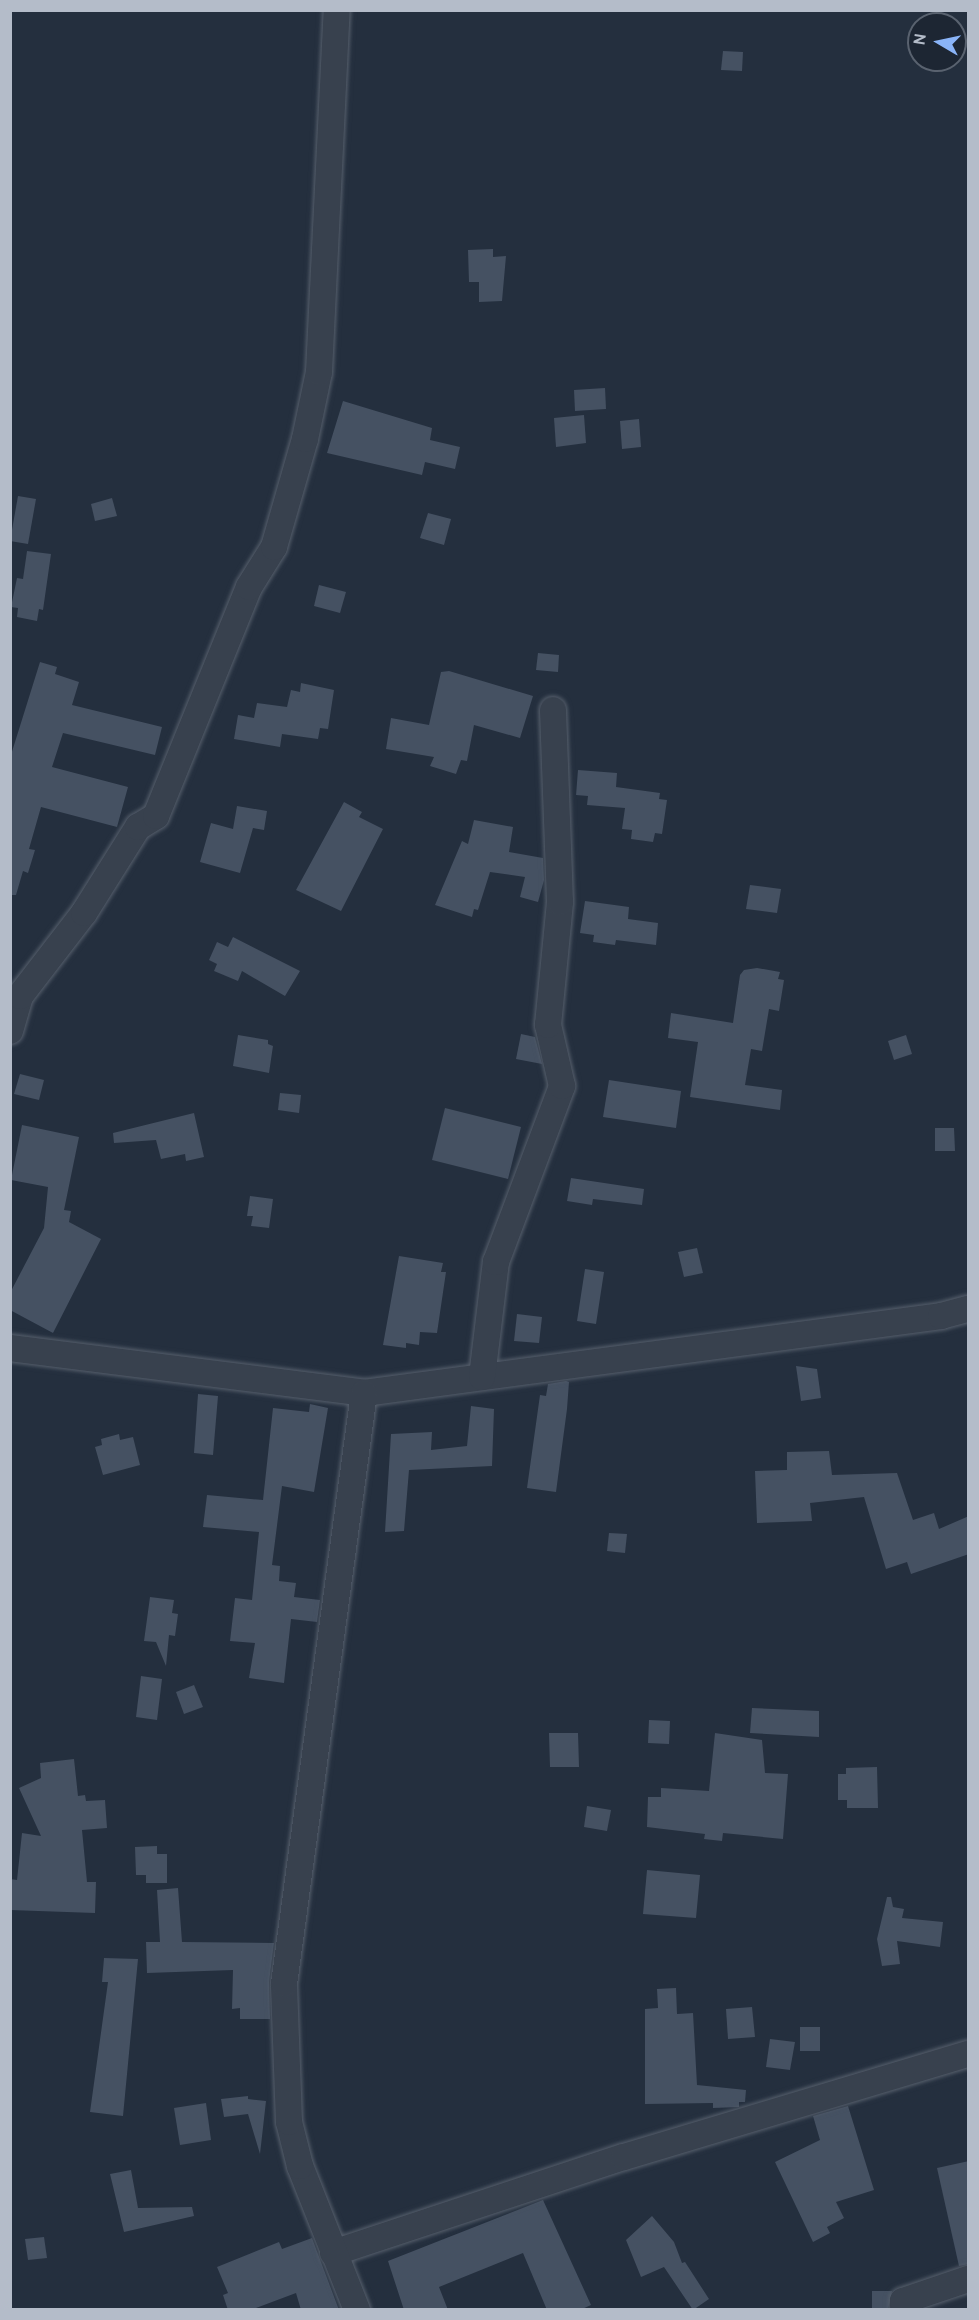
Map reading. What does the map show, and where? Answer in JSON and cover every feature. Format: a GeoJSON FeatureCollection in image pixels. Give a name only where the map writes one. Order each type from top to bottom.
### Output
{"type":"FeatureCollection","features":[{"type":"Feature","properties":{"kind":"street"},"geometry":{"type":"LineString","coordinates":[[10,1031],[20,996],[84,913],[132,835],[156,816],[249,587],[274,547],[305,439],[319,372],[337,10]]}},
{"type":"Feature","properties":{"kind":"street"},"geometry":{"type":"LineString","coordinates":[[482,1377],[496,1262],[562,1086],[548,1025],[560,902],[554,710]]}},
{"type":"Feature","properties":{"kind":"street"},"geometry":{"type":"LineString","coordinates":[[10,1348],[364,1393],[941,1316],[969,1309]]}},
{"type":"Feature","properties":{"kind":"street"},"geometry":{"type":"LineString","coordinates":[[357,2310],[300,2166],[289,2122],[284,1984],[364,1393]]}},
{"type":"Feature","properties":{"kind":"street"},"geometry":{"type":"LineString","coordinates":[[333,2253],[624,2157],[969,2054]]}},
{"type":"Feature","properties":{"kind":"street"},"geometry":{"type":"LineString","coordinates":[[903,2310],[903,2301],[969,2279]]}},
{"type":"Feature","properties":{"kind":"building"},"geometry":{"type":"Polygon","coordinates":[[[723,51],[743,52],[742,71],[721,70],[723,51]]]}},
{"type":"Feature","properties":{"kind":"building"},"geometry":{"type":"Polygon","coordinates":[[[493,249],[493,257],[506,256],[502,301],[479,302],[479,282],[469,282],[468,250],[493,249]]]}},
{"type":"Feature","properties":{"kind":"building"},"geometry":{"type":"Polygon","coordinates":[[[605,388],[606,409],[575,411],[574,390],[605,388]]]}},
{"type":"Feature","properties":{"kind":"building"},"geometry":{"type":"Polygon","coordinates":[[[343,401],[432,428],[430,440],[460,447],[455,469],[425,462],[422,475],[327,453],[343,401]]]}},
{"type":"Feature","properties":{"kind":"building"},"geometry":{"type":"Polygon","coordinates":[[[584,415],[586,443],[556,447],[554,418],[584,415]]]}},
{"type":"Feature","properties":{"kind":"building"},"geometry":{"type":"Polygon","coordinates":[[[639,419],[641,447],[622,449],[620,421],[639,419]]]}},
{"type":"Feature","properties":{"kind":"building"},"geometry":{"type":"Polygon","coordinates":[[[18,496],[36,499],[28,544],[10,541],[18,496]]]}},
{"type":"Feature","properties":{"kind":"building"},"geometry":{"type":"Polygon","coordinates":[[[112,498],[117,516],[95,521],[91,504],[112,498]]]}},
{"type":"Feature","properties":{"kind":"building"},"geometry":{"type":"Polygon","coordinates":[[[428,513],[451,519],[444,545],[420,538],[428,513]]]}},
{"type":"Feature","properties":{"kind":"building"},"geometry":{"type":"Polygon","coordinates":[[[27,551],[51,554],[43,610],[39,609],[37,621],[17,617],[18,608],[11,607],[17,578],[23,579],[27,551]]]}},
{"type":"Feature","properties":{"kind":"building"},"geometry":{"type":"Polygon","coordinates":[[[319,585],[346,592],[340,613],[314,606],[319,585]]]}},
{"type":"Feature","properties":{"kind":"building"},"geometry":{"type":"Polygon","coordinates":[[[538,653],[559,655],[558,672],[536,670],[538,653]]]}},
{"type":"Feature","properties":{"kind":"building"},"geometry":{"type":"Polygon","coordinates":[[[40,662],[57,667],[55,674],[79,682],[72,705],[162,727],[155,755],[63,733],[52,767],[128,787],[117,827],[41,807],[29,849],[35,850],[28,873],[23,871],[16,895],[10,895],[10,758],[40,662]]]}},
{"type":"Feature","properties":{"kind":"building"},"geometry":{"type":"Polygon","coordinates":[[[449,671],[533,696],[520,738],[474,725],[467,761],[461,760],[456,774],[430,766],[434,757],[386,749],[391,718],[429,725],[441,672],[449,671]]]}},
{"type":"Feature","properties":{"kind":"building"},"geometry":{"type":"Polygon","coordinates":[[[301,683],[334,690],[328,729],[320,728],[318,739],[282,734],[280,747],[234,739],[238,715],[254,718],[257,703],[287,707],[291,690],[300,692],[301,683]]]}},
{"type":"Feature","properties":{"kind":"building"},"geometry":{"type":"Polygon","coordinates":[[[578,770],[617,773],[616,787],[660,793],[659,799],[667,800],[662,834],[655,833],[653,842],[631,839],[632,830],[622,829],[625,808],[587,805],[588,796],[576,795],[578,770]]]}},
{"type":"Feature","properties":{"kind":"building"},"geometry":{"type":"Polygon","coordinates":[[[344,802],[362,812],[359,817],[383,829],[341,911],[296,890],[344,802]]]}},
{"type":"Feature","properties":{"kind":"building"},"geometry":{"type":"Polygon","coordinates":[[[237,806],[267,811],[264,830],[253,828],[240,873],[200,862],[211,823],[233,829],[237,806]]]}},
{"type":"Feature","properties":{"kind":"building"},"geometry":{"type":"Polygon","coordinates":[[[474,820],[513,827],[509,852],[543,858],[544,880],[538,902],[520,897],[525,877],[490,872],[478,910],[474,909],[472,917],[435,905],[462,841],[468,844],[474,820]]]}},
{"type":"Feature","properties":{"kind":"building"},"geometry":{"type":"Polygon","coordinates":[[[750,885],[781,889],[777,913],[746,909],[750,885]]]}},
{"type":"Feature","properties":{"kind":"building"},"geometry":{"type":"Polygon","coordinates":[[[585,901],[629,907],[628,919],[658,923],[656,945],[616,940],[615,945],[593,942],[594,935],[580,933],[585,901]]]}},
{"type":"Feature","properties":{"kind":"building"},"geometry":{"type":"Polygon","coordinates":[[[233,937],[300,971],[285,996],[242,971],[238,981],[214,971],[217,964],[209,960],[217,942],[228,947],[233,937]]]}},
{"type":"Feature","properties":{"kind":"building"},"geometry":{"type":"Polygon","coordinates":[[[757,968],[780,972],[778,979],[784,980],[779,1011],[769,1009],[762,1051],[751,1049],[745,1085],[782,1090],[780,1110],[690,1097],[698,1042],[668,1038],[671,1013],[733,1023],[740,975],[744,970],[757,968]]]}},
{"type":"Feature","properties":{"kind":"building"},"geometry":{"type":"Polygon","coordinates":[[[521,1034],[535,1037],[542,1064],[516,1059],[521,1034]]]}},
{"type":"Feature","properties":{"kind":"building"},"geometry":{"type":"Polygon","coordinates":[[[238,1035],[268,1040],[268,1044],[273,1046],[269,1073],[233,1066],[238,1035]]]}},
{"type":"Feature","properties":{"kind":"building"},"geometry":{"type":"Polygon","coordinates":[[[906,1035],[912,1054],[894,1060],[888,1041],[906,1035]]]}},
{"type":"Feature","properties":{"kind":"building"},"geometry":{"type":"Polygon","coordinates":[[[20,1074],[44,1080],[39,1100],[14,1094],[20,1074]]]}},
{"type":"Feature","properties":{"kind":"building"},"geometry":{"type":"Polygon","coordinates":[[[609,1080],[681,1091],[676,1128],[603,1117],[609,1080]]]}},
{"type":"Feature","properties":{"kind":"building"},"geometry":{"type":"Polygon","coordinates":[[[280,1093],[301,1095],[299,1113],[278,1110],[280,1093]]]}},
{"type":"Feature","properties":{"kind":"building"},"geometry":{"type":"Polygon","coordinates":[[[445,1108],[521,1127],[508,1179],[432,1160],[445,1108]]]}},
{"type":"Feature","properties":{"kind":"building"},"geometry":{"type":"Polygon","coordinates":[[[194,1113],[204,1157],[186,1161],[185,1154],[161,1159],[156,1140],[114,1143],[113,1133],[194,1113]]]}},
{"type":"Feature","properties":{"kind":"building"},"geometry":{"type":"Polygon","coordinates":[[[22,1125],[79,1137],[64,1210],[71,1211],[69,1222],[101,1239],[53,1333],[10,1310],[10,1293],[44,1228],[48,1187],[11,1180],[22,1125]]]}},
{"type":"Feature","properties":{"kind":"building"},"geometry":{"type":"Polygon","coordinates":[[[935,1128],[954,1128],[955,1151],[935,1151],[935,1128]]]}},
{"type":"Feature","properties":{"kind":"building"},"geometry":{"type":"Polygon","coordinates":[[[571,1178],[644,1189],[642,1205],[593,1199],[592,1205],[567,1201],[571,1178]]]}},
{"type":"Feature","properties":{"kind":"building"},"geometry":{"type":"Polygon","coordinates":[[[250,1196],[273,1199],[269,1228],[251,1226],[253,1216],[247,1216],[250,1196]]]}},
{"type":"Feature","properties":{"kind":"building"},"geometry":{"type":"Polygon","coordinates":[[[697,1248],[703,1273],[684,1277],[678,1252],[697,1248]]]}},
{"type":"Feature","properties":{"kind":"building"},"geometry":{"type":"Polygon","coordinates":[[[399,1256],[443,1263],[441,1272],[446,1272],[437,1333],[420,1332],[419,1345],[406,1343],[406,1348],[383,1345],[399,1256]]]}},
{"type":"Feature","properties":{"kind":"building"},"geometry":{"type":"Polygon","coordinates":[[[585,1269],[604,1272],[596,1324],[577,1321],[585,1269]]]}},
{"type":"Feature","properties":{"kind":"building"},"geometry":{"type":"Polygon","coordinates":[[[517,1314],[542,1317],[539,1343],[514,1341],[517,1314]]]}},
{"type":"Feature","properties":{"kind":"building"},"geometry":{"type":"Polygon","coordinates":[[[796,1366],[817,1369],[821,1398],[801,1401],[796,1366]]]}},
{"type":"Feature","properties":{"kind":"building"},"geometry":{"type":"Polygon","coordinates":[[[569,1382],[567,1409],[556,1492],[527,1488],[540,1395],[546,1396],[548,1384],[569,1382]]]}},
{"type":"Feature","properties":{"kind":"building"},"geometry":{"type":"Polygon","coordinates":[[[198,1394],[218,1396],[213,1455],[194,1453],[198,1394]]]}},
{"type":"Feature","properties":{"kind":"building"},"geometry":{"type":"Polygon","coordinates":[[[310,1404],[328,1408],[314,1492],[282,1486],[272,1565],[280,1566],[279,1581],[296,1583],[294,1597],[320,1600],[317,1622],[291,1619],[284,1683],[249,1678],[255,1643],[230,1641],[235,1598],[252,1600],[259,1532],[203,1527],[207,1495],[263,1500],[273,1408],[309,1412],[310,1404]]]}},
{"type":"Feature","properties":{"kind":"building"},"geometry":{"type":"Polygon","coordinates":[[[471,1406],[494,1409],[492,1466],[409,1470],[404,1531],[385,1532],[391,1434],[432,1432],[431,1450],[467,1446],[471,1406]]]}},
{"type":"Feature","properties":{"kind":"building"},"geometry":{"type":"Polygon","coordinates":[[[119,1434],[120,1440],[133,1437],[140,1465],[103,1475],[95,1447],[102,1445],[101,1439],[119,1434]]]}},
{"type":"Feature","properties":{"kind":"building"},"geometry":{"type":"Polygon","coordinates":[[[829,1451],[832,1475],[897,1473],[913,1520],[934,1513],[939,1529],[969,1516],[969,1554],[911,1574],[907,1562],[886,1569],[864,1497],[810,1503],[812,1521],[757,1523],[755,1471],[787,1470],[787,1452],[829,1451]]]}},
{"type":"Feature","properties":{"kind":"building"},"geometry":{"type":"Polygon","coordinates":[[[609,1533],[627,1534],[625,1553],[607,1551],[609,1533]]]}},
{"type":"Feature","properties":{"kind":"building"},"geometry":{"type":"Polygon","coordinates":[[[150,1597],[174,1600],[172,1613],[178,1614],[175,1636],[169,1635],[166,1666],[156,1642],[144,1641],[150,1597]]]}},
{"type":"Feature","properties":{"kind":"building"},"geometry":{"type":"Polygon","coordinates":[[[141,1676],[162,1679],[157,1720],[136,1717],[141,1676]]]}},
{"type":"Feature","properties":{"kind":"building"},"geometry":{"type":"Polygon","coordinates":[[[194,1685],[203,1707],[184,1714],[176,1692],[194,1685]]]}},
{"type":"Feature","properties":{"kind":"building"},"geometry":{"type":"Polygon","coordinates":[[[752,1708],[819,1711],[819,1737],[750,1733],[752,1708]]]}},
{"type":"Feature","properties":{"kind":"building"},"geometry":{"type":"Polygon","coordinates":[[[649,1720],[670,1721],[669,1744],[648,1743],[649,1720]]]}},
{"type":"Feature","properties":{"kind":"building"},"geometry":{"type":"Polygon","coordinates":[[[549,1733],[578,1733],[579,1767],[550,1767],[549,1733]]]}},
{"type":"Feature","properties":{"kind":"building"},"geometry":{"type":"Polygon","coordinates":[[[715,1733],[762,1740],[765,1773],[788,1774],[783,1839],[723,1833],[722,1841],[704,1839],[705,1834],[647,1827],[648,1797],[661,1797],[661,1788],[709,1791],[715,1733]]]}},
{"type":"Feature","properties":{"kind":"building"},"geometry":{"type":"Polygon","coordinates":[[[74,1759],[78,1796],[85,1795],[86,1801],[105,1800],[107,1828],[82,1830],[87,1882],[96,1882],[95,1913],[10,1910],[10,1879],[17,1880],[22,1833],[41,1836],[19,1788],[41,1778],[40,1763],[74,1759]]]}},
{"type":"Feature","properties":{"kind":"building"},"geometry":{"type":"Polygon","coordinates":[[[877,1767],[878,1808],[847,1808],[847,1800],[838,1800],[838,1774],[846,1774],[846,1768],[877,1767]]]}},
{"type":"Feature","properties":{"kind":"building"},"geometry":{"type":"Polygon","coordinates":[[[587,1806],[611,1810],[607,1831],[584,1827],[587,1806]]]}},
{"type":"Feature","properties":{"kind":"building"},"geometry":{"type":"Polygon","coordinates":[[[157,1846],[157,1854],[167,1854],[167,1883],[146,1883],[146,1875],[136,1875],[135,1847],[157,1846]]]}},
{"type":"Feature","properties":{"kind":"building"},"geometry":{"type":"Polygon","coordinates":[[[647,1870],[700,1875],[696,1918],[643,1914],[647,1870]]]}},
{"type":"Feature","properties":{"kind":"building"},"geometry":{"type":"Polygon","coordinates":[[[178,1888],[182,1942],[274,1943],[269,1982],[270,2019],[240,2019],[240,2008],[232,2009],[233,1970],[147,1973],[146,1942],[160,1942],[157,1890],[178,1888]]]}},
{"type":"Feature","properties":{"kind":"building"},"geometry":{"type":"Polygon","coordinates":[[[887,1897],[891,1897],[893,1907],[904,1909],[902,1918],[943,1922],[940,1947],[897,1941],[900,1964],[882,1966],[877,1939],[887,1897]]]}},
{"type":"Feature","properties":{"kind":"building"},"geometry":{"type":"Polygon","coordinates":[[[104,1958],[138,1959],[123,2116],[90,2112],[108,1982],[102,1982],[104,1958]]]}},
{"type":"Feature","properties":{"kind":"building"},"geometry":{"type":"Polygon","coordinates":[[[676,1988],[677,2014],[693,2013],[697,2085],[746,2090],[745,2102],[739,2102],[739,2107],[713,2108],[713,2103],[645,2104],[645,2009],[658,2008],[657,1989],[676,1988]]]}},
{"type":"Feature","properties":{"kind":"building"},"geometry":{"type":"Polygon","coordinates":[[[752,2007],[755,2037],[728,2039],[726,2009],[752,2007]]]}},
{"type":"Feature","properties":{"kind":"building"},"geometry":{"type":"Polygon","coordinates":[[[800,2027],[820,2027],[820,2051],[800,2051],[800,2027]]]}},
{"type":"Feature","properties":{"kind":"building"},"geometry":{"type":"Polygon","coordinates":[[[770,2039],[795,2042],[790,2070],[766,2067],[770,2039]]]}},
{"type":"Feature","properties":{"kind":"building"},"geometry":{"type":"Polygon","coordinates":[[[248,2096],[248,2099],[266,2101],[260,2154],[248,2114],[224,2117],[221,2099],[248,2096]]]}},
{"type":"Feature","properties":{"kind":"building"},"geometry":{"type":"Polygon","coordinates":[[[206,2103],[211,2140],[180,2145],[174,2108],[206,2103]]]}},
{"type":"Feature","properties":{"kind":"building"},"geometry":{"type":"Polygon","coordinates":[[[848,2106],[874,2190],[836,2202],[844,2218],[827,2227],[830,2233],[813,2242],[775,2162],[820,2140],[813,2116],[848,2106]]]}},
{"type":"Feature","properties":{"kind":"building"},"geometry":{"type":"Polygon","coordinates":[[[969,2161],[969,2264],[959,2266],[937,2168],[969,2161]]]}},
{"type":"Feature","properties":{"kind":"building"},"geometry":{"type":"Polygon","coordinates":[[[131,2170],[138,2208],[192,2207],[194,2216],[124,2232],[110,2174],[131,2170]]]}},
{"type":"Feature","properties":{"kind":"building"},"geometry":{"type":"Polygon","coordinates":[[[543,2200],[591,2305],[580,2310],[547,2310],[523,2253],[439,2287],[448,2310],[404,2310],[388,2261],[543,2200]]]}},
{"type":"Feature","properties":{"kind":"building"},"geometry":{"type":"Polygon","coordinates":[[[652,2216],[674,2242],[682,2263],[685,2262],[709,2299],[693,2310],[664,2267],[641,2277],[626,2240],[652,2216]]]}},
{"type":"Feature","properties":{"kind":"building"},"geometry":{"type":"Polygon","coordinates":[[[44,2237],[47,2258],[28,2260],[25,2239],[44,2237]]]}},
{"type":"Feature","properties":{"kind":"building"},"geometry":{"type":"Polygon","coordinates":[[[312,2238],[339,2310],[301,2310],[296,2293],[251,2310],[228,2310],[223,2295],[228,2293],[217,2267],[279,2242],[282,2249],[312,2238]]]}},
{"type":"Feature","properties":{"kind":"building"},"geometry":{"type":"Polygon","coordinates":[[[872,2291],[892,2291],[888,2310],[872,2310],[872,2291]]]}}]}
